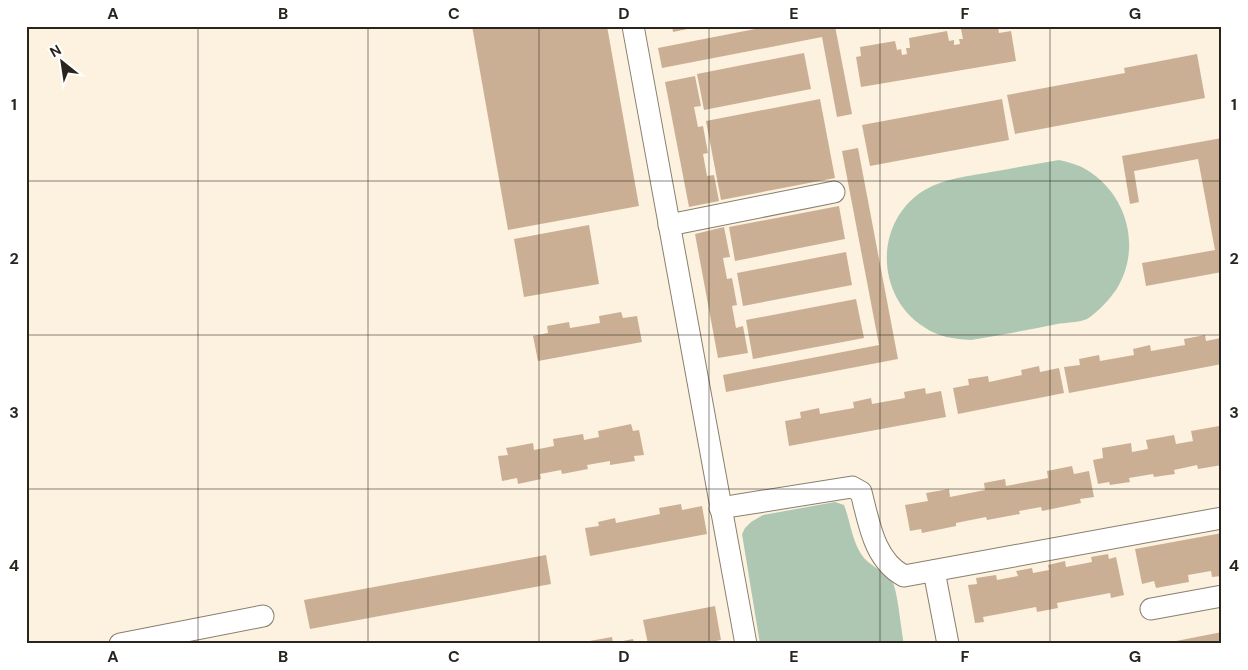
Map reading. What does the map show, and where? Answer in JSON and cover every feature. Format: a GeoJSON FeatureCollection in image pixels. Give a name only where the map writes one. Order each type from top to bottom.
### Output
{"type":"FeatureCollection","features":[{"type":"Feature","properties":{"kind":"street"},"geometry":{"type":"LineString","coordinates":[[633,26],[746,644]]}},
{"type":"Feature","properties":{"kind":"street"},"geometry":{"type":"LineString","coordinates":[[669,225],[834,192]]}},
{"type":"Feature","properties":{"kind":"street"},"geometry":{"type":"LineString","coordinates":[[720,508],[852,487],[861,492],[877,548],[882,557],[894,570],[904,576],[1222,518]]}},
{"type":"Feature","properties":{"kind":"street"},"geometry":{"type":"LineString","coordinates":[[934,571],[948,644]]}},
{"type":"Feature","properties":{"kind":"street"},"geometry":{"type":"LineString","coordinates":[[1151,609],[1222,596]]}},
{"type":"Feature","properties":{"kind":"street"},"geometry":{"type":"LineString","coordinates":[[120,644],[263,616]]}},
{"type":"Feature","properties":{"kind":"green space"},"geometry":{"type":"Polygon","coordinates":[[[1059,160],[1087,170],[1101,181],[1121,208],[1127,224],[1129,241],[1124,274],[1116,290],[1103,306],[1087,319],[1077,322],[971,340],[952,338],[935,333],[924,327],[909,314],[897,299],[890,282],[887,263],[888,245],[893,227],[902,210],[924,190],[942,182],[971,175],[1059,160]]]}},
{"type":"Feature","properties":{"kind":"green space"},"geometry":{"type":"Polygon","coordinates":[[[835,502],[844,505],[854,539],[864,558],[893,583],[904,644],[760,644],[742,534],[745,528],[763,515],[835,502]]]}},
{"type":"Feature","properties":{"kind":"building"},"geometry":{"type":"Polygon","coordinates":[[[472,26],[607,26],[639,206],[508,230],[472,26]]]}},
{"type":"Feature","properties":{"kind":"building"},"geometry":{"type":"Polygon","coordinates":[[[672,26],[697,26],[697,27],[673,32],[672,26]]]}},
{"type":"Feature","properties":{"kind":"building"},"geometry":{"type":"Polygon","coordinates":[[[771,26],[835,26],[852,114],[837,117],[822,37],[662,68],[658,48],[771,26]]]}},
{"type":"Feature","properties":{"kind":"building"},"geometry":{"type":"Polygon","coordinates":[[[979,26],[998,26],[999,33],[1011,31],[1016,61],[861,87],[856,57],[861,56],[860,47],[895,41],[897,50],[901,49],[902,55],[907,54],[906,48],[910,48],[909,38],[947,31],[949,41],[954,40],[954,45],[960,44],[959,39],[963,39],[961,29],[979,26]]]}},
{"type":"Feature","properties":{"kind":"building"},"geometry":{"type":"Polygon","coordinates":[[[804,53],[811,89],[704,110],[697,74],[804,53]]]}},
{"type":"Feature","properties":{"kind":"building"},"geometry":{"type":"Polygon","coordinates":[[[1197,54],[1205,98],[1015,134],[1007,95],[1125,73],[1124,68],[1197,54]]]}},
{"type":"Feature","properties":{"kind":"building"},"geometry":{"type":"Polygon","coordinates":[[[695,76],[701,106],[694,107],[698,127],[703,126],[708,153],[703,154],[707,176],[714,175],[719,201],[689,207],[665,82],[695,76]]]}},
{"type":"Feature","properties":{"kind":"building"},"geometry":{"type":"Polygon","coordinates":[[[820,99],[835,178],[721,200],[706,121],[820,99]]]}},
{"type":"Feature","properties":{"kind":"building"},"geometry":{"type":"Polygon","coordinates":[[[1002,99],[1009,140],[870,166],[862,125],[1002,99]]]}},
{"type":"Feature","properties":{"kind":"building"},"geometry":{"type":"Polygon","coordinates":[[[1222,138],[1222,163],[1219,163],[1222,180],[1222,272],[1146,286],[1142,263],[1215,250],[1198,159],[1134,171],[1139,202],[1130,204],[1122,156],[1222,138]]]}},
{"type":"Feature","properties":{"kind":"building"},"geometry":{"type":"Polygon","coordinates":[[[858,148],[898,359],[726,392],[723,375],[879,345],[842,151],[858,148]]]}},
{"type":"Feature","properties":{"kind":"building"},"geometry":{"type":"Polygon","coordinates":[[[839,206],[845,239],[735,261],[729,227],[839,206]]]}},
{"type":"Feature","properties":{"kind":"building"},"geometry":{"type":"Polygon","coordinates":[[[589,225],[599,284],[524,297],[514,239],[589,225]]]}},
{"type":"Feature","properties":{"kind":"building"},"geometry":{"type":"Polygon","coordinates":[[[724,227],[730,257],[723,258],[727,279],[732,278],[737,305],[732,306],[736,328],[743,326],[748,353],[718,358],[695,234],[724,227]]]}},
{"type":"Feature","properties":{"kind":"building"},"geometry":{"type":"Polygon","coordinates":[[[846,252],[852,285],[743,306],[737,273],[846,252]]]}},
{"type":"Feature","properties":{"kind":"building"},"geometry":{"type":"Polygon","coordinates":[[[856,299],[864,338],[753,359],[746,320],[856,299]]]}},
{"type":"Feature","properties":{"kind":"building"},"geometry":{"type":"Polygon","coordinates":[[[621,312],[623,318],[637,316],[642,342],[538,361],[533,336],[548,333],[547,326],[569,322],[570,328],[600,323],[599,316],[621,312]]]}},
{"type":"Feature","properties":{"kind":"building"},"geometry":{"type":"Polygon","coordinates":[[[1205,335],[1206,341],[1221,338],[1222,364],[1069,393],[1064,367],[1080,365],[1079,359],[1099,355],[1100,361],[1134,355],[1133,349],[1150,345],[1151,351],[1185,345],[1184,339],[1205,335]]]}},
{"type":"Feature","properties":{"kind":"building"},"geometry":{"type":"Polygon","coordinates":[[[1039,366],[1040,372],[1059,368],[1064,393],[958,414],[953,388],[969,385],[968,379],[988,376],[989,382],[1022,375],[1021,370],[1039,366]]]}},
{"type":"Feature","properties":{"kind":"building"},"geometry":{"type":"Polygon","coordinates":[[[925,388],[926,394],[941,391],[946,417],[789,446],[785,421],[801,418],[800,412],[819,408],[820,414],[854,408],[853,402],[871,398],[872,404],[905,398],[904,392],[925,388]]]}},
{"type":"Feature","properties":{"kind":"building"},"geometry":{"type":"Polygon","coordinates":[[[631,424],[633,431],[639,430],[644,455],[634,456],[635,461],[610,465],[610,461],[587,465],[588,469],[562,474],[561,470],[540,474],[541,479],[518,484],[517,478],[502,481],[498,456],[508,455],[506,448],[533,443],[534,450],[554,446],[553,439],[583,434],[584,440],[599,437],[598,431],[631,424]]]}},
{"type":"Feature","properties":{"kind":"building"},"geometry":{"type":"Polygon","coordinates":[[[1219,426],[1220,436],[1222,436],[1222,465],[1198,469],[1197,465],[1174,470],[1175,474],[1154,477],[1153,474],[1129,478],[1130,482],[1110,485],[1109,482],[1098,484],[1093,460],[1103,458],[1102,448],[1131,443],[1132,452],[1148,449],[1146,440],[1174,435],[1176,444],[1193,441],[1191,431],[1219,426]]]}},
{"type":"Feature","properties":{"kind":"building"},"geometry":{"type":"Polygon","coordinates":[[[1072,466],[1074,474],[1089,471],[1094,497],[1080,499],[1081,503],[1042,511],[1041,507],[1019,511],[1020,514],[987,520],[986,517],[956,523],[956,526],[922,533],[921,529],[910,531],[905,505],[928,501],[926,493],[949,489],[950,497],[985,490],[984,483],[1005,479],[1006,486],[1048,478],[1047,471],[1072,466]]]}},
{"type":"Feature","properties":{"kind":"building"},"geometry":{"type":"Polygon","coordinates":[[[681,504],[682,510],[702,506],[707,534],[590,556],[585,528],[599,526],[598,522],[615,518],[616,523],[660,514],[659,508],[681,504]]]}},
{"type":"Feature","properties":{"kind":"building"},"geometry":{"type":"Polygon","coordinates":[[[1222,533],[1222,576],[1212,577],[1211,571],[1188,575],[1189,582],[1156,588],[1154,581],[1142,584],[1135,549],[1222,533]]]}},
{"type":"Feature","properties":{"kind":"building"},"geometry":{"type":"Polygon","coordinates":[[[1108,554],[1109,559],[1116,557],[1124,595],[1111,598],[1110,593],[1057,603],[1058,608],[1037,612],[1036,607],[983,617],[984,622],[975,623],[968,585],[977,584],[976,578],[996,575],[997,580],[1018,576],[1016,571],[1032,568],[1033,573],[1049,570],[1048,565],[1065,561],[1066,567],[1092,562],[1091,557],[1108,554]]]}},
{"type":"Feature","properties":{"kind":"building"},"geometry":{"type":"Polygon","coordinates":[[[546,555],[551,584],[310,629],[304,600],[546,555]]]}},
{"type":"Feature","properties":{"kind":"building"},"geometry":{"type":"Polygon","coordinates":[[[715,606],[721,640],[700,644],[648,644],[643,620],[715,606]]]}},
{"type":"Feature","properties":{"kind":"building"},"geometry":{"type":"Polygon","coordinates":[[[1222,632],[1222,644],[1166,644],[1166,643],[1222,632]]]}},
{"type":"Feature","properties":{"kind":"building"},"geometry":{"type":"Polygon","coordinates":[[[612,637],[613,643],[633,639],[634,644],[584,644],[584,642],[612,637]]]}}]}
